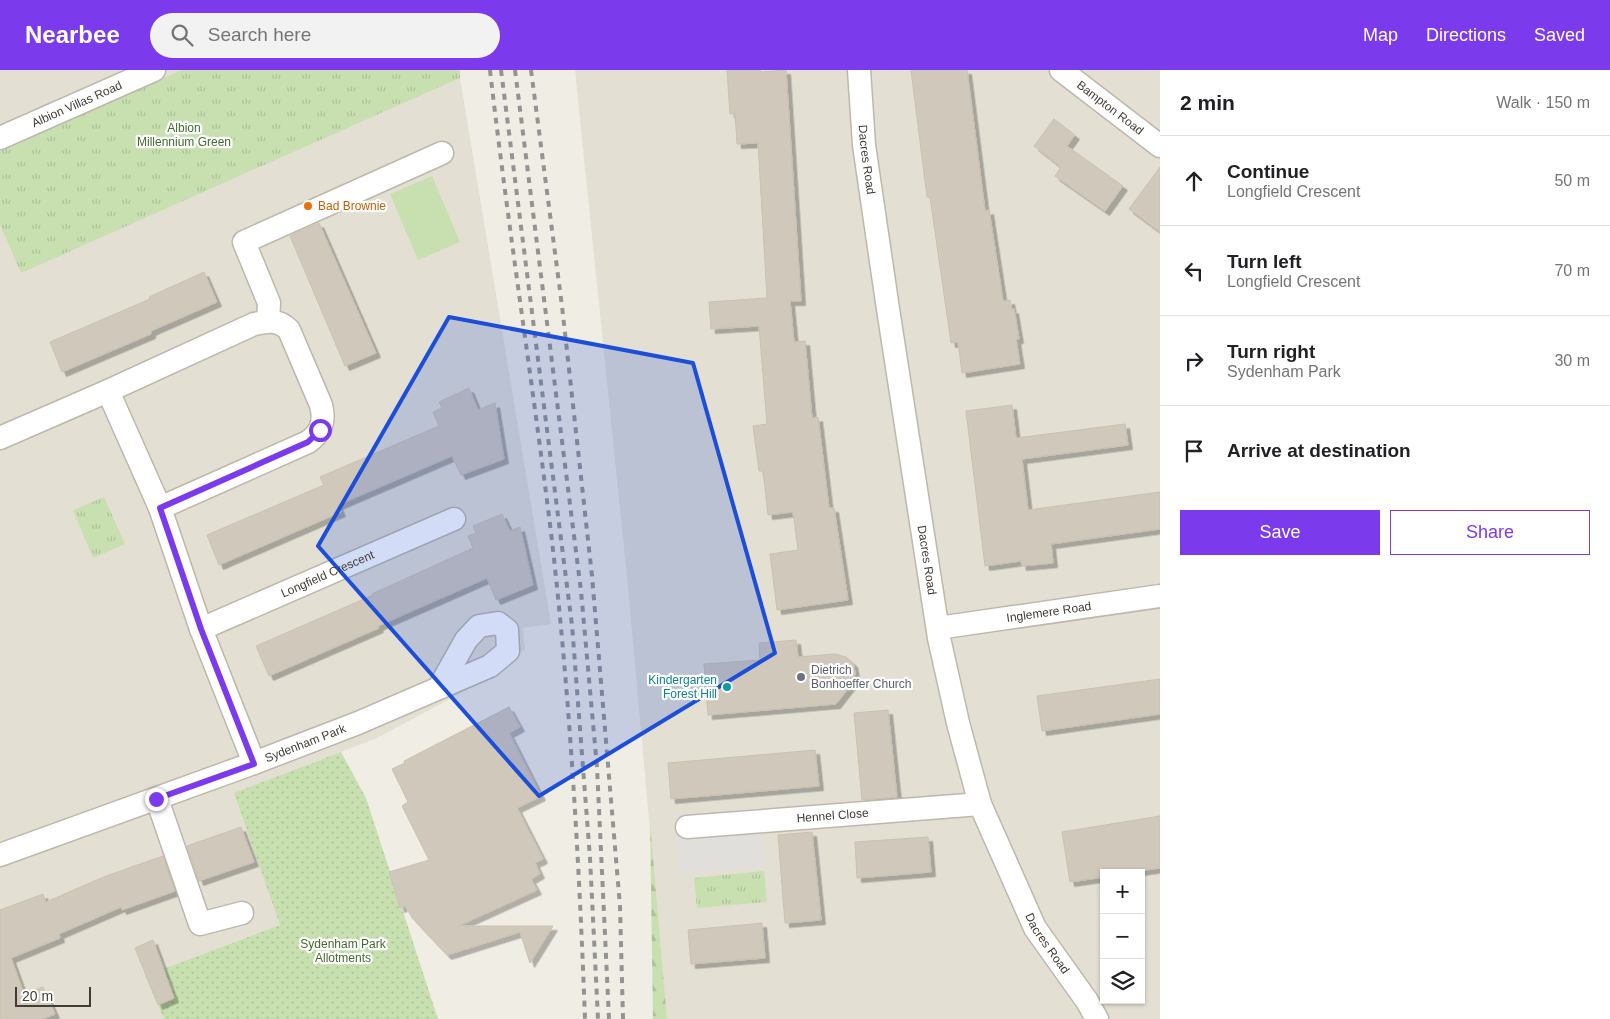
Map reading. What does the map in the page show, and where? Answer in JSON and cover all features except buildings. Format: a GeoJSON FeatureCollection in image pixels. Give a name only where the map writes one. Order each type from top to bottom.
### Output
{"type":"FeatureCollection","features":[{"type":"Feature","properties":{"kind":"street","name":"Albion Villas Road"},"geometry":{"type":"LineString","coordinates":[[0,138],[154,70]]}},
{"type":"Feature","properties":{"kind":"street","name":"Dacres Road"},"geometry":{"type":"LineString","coordinates":[[859,70],[864,145],[888,309],[938,628],[958,724],[980,804],[1035,928],[1087,1001],[1097,1019]]}},
{"type":"Feature","properties":{"kind":"street","name":"Bampton Road"},"geometry":{"type":"LineString","coordinates":[[1061,70],[1160,146]]}},
{"type":"Feature","properties":{"kind":"street"},"geometry":{"type":"LineString","coordinates":[[268,321],[268,303],[244,242],[442,152]]}},
{"type":"Feature","properties":{"kind":"street"},"geometry":{"type":"LineString","coordinates":[[0,438],[254,324],[268,321],[282,322],[289,330],[321,405],[323,415],[320,430],[308,442],[160,508]]}},
{"type":"Feature","properties":{"kind":"street"},"geometry":{"type":"LineString","coordinates":[[108,391],[160,508],[201,629],[254,764]]}},
{"type":"Feature","properties":{"kind":"street","name":"Longfield Crescent"},"geometry":{"type":"LineString","coordinates":[[201,629],[454,519]]}},
{"type":"Feature","properties":{"kind":"street","name":"Inglemere Road"},"geometry":{"type":"LineString","coordinates":[[938,628],[1160,596]]}},
{"type":"Feature","properties":{"kind":"street","name":"Sydenham Park"},"geometry":{"type":"LineString","coordinates":[[0,855],[254,764],[358,724],[439,688]]}},
{"type":"Feature","properties":{"kind":"street"},"geometry":{"type":"LineString","coordinates":[[156,799],[200,924],[242,912]]}},
{"type":"Feature","properties":{"kind":"street","name":"Hennel Close"},"geometry":{"type":"LineString","coordinates":[[687,827],[980,804]]}},
{"type":"Feature","properties":{"kind":"highlighted area"},"geometry":{"type":"Polygon","coordinates":[[[449,317],[693,363],[775,653],[539,796],[318,546],[449,317]]]}},
{"type":"Feature","properties":{"kind":"shaded area"},"geometry":{"type":"Polygon","coordinates":[[[0,70],[181,70],[0,151],[0,70]]]}},
{"type":"Feature","properties":{"kind":"shaded area"},"geometry":{"type":"Polygon","coordinates":[[[575,70],[1160,70],[1160,1019],[667,1019],[628,587],[575,70]]]}},
{"type":"Feature","properties":{"kind":"shaded area"},"geometry":{"type":"Polygon","coordinates":[[[460,78],[551,624],[523,628],[525,650],[512,656],[502,671],[377,738],[235,793],[280,925],[145,976],[164,1019],[0,1019],[0,225],[21,272],[460,78]]]}},
{"type":"Feature","properties":{"kind":"shaded area"},"geometry":{"type":"Polygon","coordinates":[[[760,807],[766,866],[680,874],[674,815],[760,807]]]}},
{"type":"Feature","properties":{"kind":"green space","name":"Albion Millennium Green"},"geometry":{"type":"Polygon","coordinates":[[[181,70],[460,70],[460,78],[21,273],[0,225],[0,151],[181,70]]]}},
{"type":"Feature","properties":{"kind":"green space"},"geometry":{"type":"Polygon","coordinates":[[[432,176],[460,242],[418,260],[390,194],[432,176]]]}},
{"type":"Feature","properties":{"kind":"green space"},"geometry":{"type":"Polygon","coordinates":[[[104,497],[125,544],[93,558],[73,510],[104,497]]]}},
{"type":"Feature","properties":{"kind":"green space","name":"Sydenham Park Allotments"},"geometry":{"type":"Polygon","coordinates":[[[341,752],[366,798],[438,1019],[164,1019],[145,976],[280,925],[234,793],[341,752]]]}},
{"type":"Feature","properties":{"kind":"green space"},"geometry":{"type":"Polygon","coordinates":[[[650,822],[667,1019],[653,1019],[650,822]]]}},
{"type":"Feature","properties":{"kind":"green space"},"geometry":{"type":"Polygon","coordinates":[[[764,871],[767,902],[697,908],[694,878],[764,871]]]}},
{"type":"Feature","properties":{"kind":"railway"},"geometry":{"type":"LineString","coordinates":[[490,70],[545,482],[558,600],[573,779],[585,1019]]}},
{"type":"Feature","properties":{"kind":"railway"},"geometry":{"type":"LineString","coordinates":[[501,70],[572,625],[590,858],[598,1019]]}},
{"type":"Feature","properties":{"kind":"railway"},"geometry":{"type":"LineString","coordinates":[[515,70],[581,591],[597,767],[609,1019]]}},
{"type":"Feature","properties":{"kind":"railway"},"geometry":{"type":"LineString","coordinates":[[531,70],[562,306],[592,576],[620,906],[623,1019]]}},
{"type":"Feature","properties":{"kind":"place","name":"Bad Brownie"},"geometry":{"type":"Point","coordinates":[308,206]}},
{"type":"Feature","properties":{"kind":"place","name":"Dietrich Bonhoeffer Church"},"geometry":{"type":"Point","coordinates":[801,677]}},
{"type":"Feature","properties":{"kind":"place","name":"Kindergarten Forest Hill"},"geometry":{"type":"Point","coordinates":[727,687]}},
{"type":"Feature","properties":{"kind":"route"},"geometry":{"type":"LineString","coordinates":[[156,799],[254,764],[201,629],[160,508],[308,442],[320,430]]}}]}
